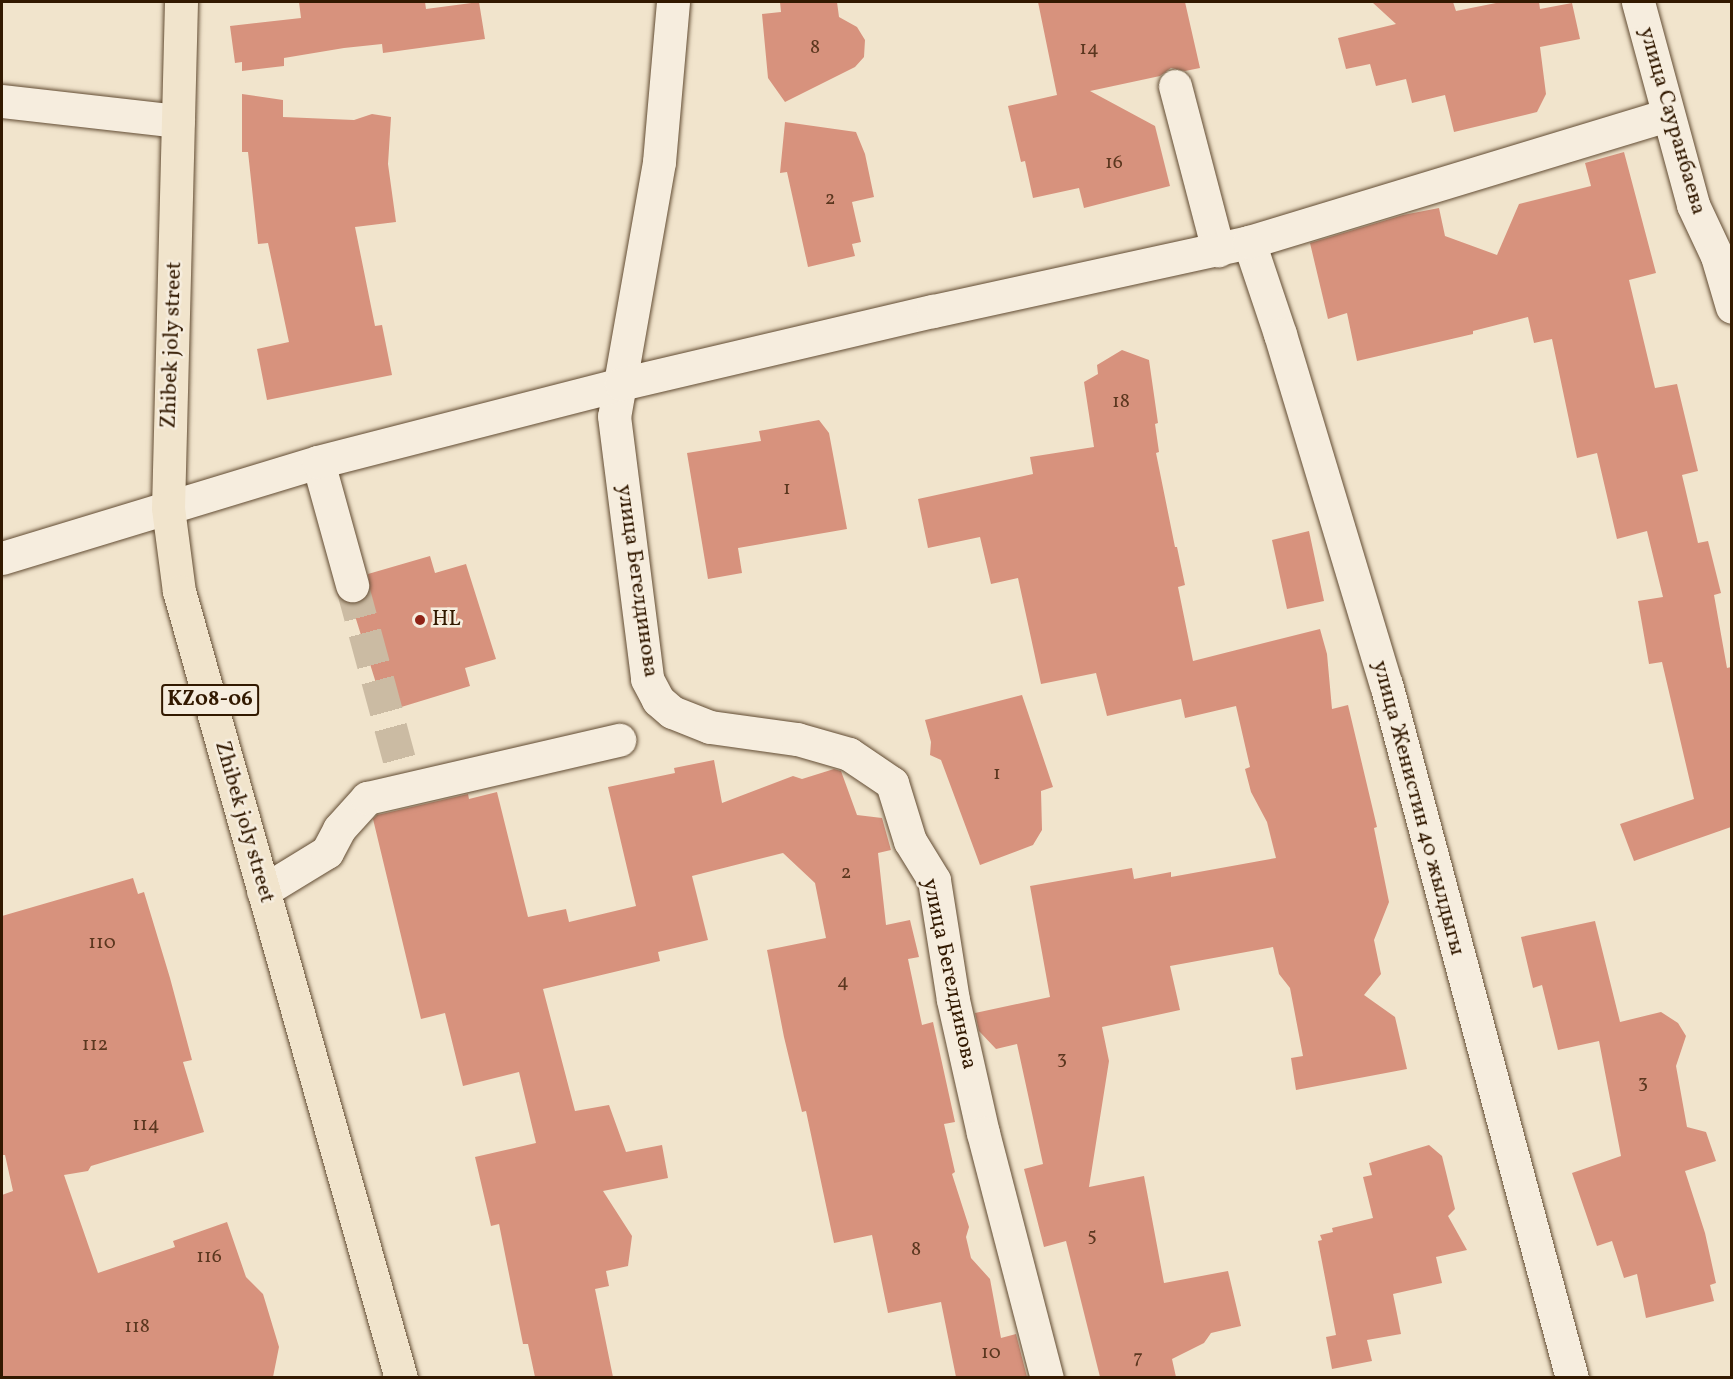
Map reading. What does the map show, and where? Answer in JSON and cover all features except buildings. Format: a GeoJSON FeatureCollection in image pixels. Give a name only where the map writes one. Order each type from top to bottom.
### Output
{"type":"FeatureCollection","features":[{"type":"Feature","properties":{"kind":"highway","name":"Zhibek joly street"},"geometry":{"type":"LineString","coordinates":[[181,2],[168,508],[179,591],[401,1377]]}},
{"type":"Feature","properties":{"kind":"street"},"geometry":{"type":"LineString","coordinates":[[621,384],[659,162],[673,2]]}},
{"type":"Feature","properties":{"kind":"street","name":"улица Сауранбаева"},"geometry":{"type":"LineString","coordinates":[[1638,2],[1693,205],[1717,256],[1731,307]]}},
{"type":"Feature","properties":{"kind":"street","name":"улица Женистин 40 жылдыгы"},"geometry":{"type":"LineString","coordinates":[[1175,86],[1234,246],[1280,334],[1386,684],[1572,1377]]}},
{"type":"Feature","properties":{"kind":"street"},"geometry":{"type":"LineString","coordinates":[[2,101],[178,121]]}},
{"type":"Feature","properties":{"kind":"street"},"geometry":{"type":"LineString","coordinates":[[2,558],[318,462],[621,384],[933,311],[1234,246],[1667,115]]}},
{"type":"Feature","properties":{"kind":"street","name":"улица Бегелдинова"},"geometry":{"type":"LineString","coordinates":[[621,384],[614,416],[647,679],[658,700],[672,712],[711,727],[797,739],[849,754],[892,783],[910,841],[934,880],[953,1000],[976,1100],[1047,1377]]}},
{"type":"Feature","properties":{"kind":"street"},"geometry":{"type":"LineString","coordinates":[[318,462],[351,585]]}},
{"type":"Feature","properties":{"kind":"street"},"geometry":{"type":"LineString","coordinates":[[263,891],[327,852],[339,829],[367,798],[619,740]]}},
{"type":"Feature","properties":{"kind":"tunnel"},"geometry":{"type":"LineString","coordinates":[[352,585],[407,788]]}},
{"type":"Feature","properties":{"kind":"place","name":"HL"},"geometry":{"type":"Point","coordinates":[420,620]}}]}
